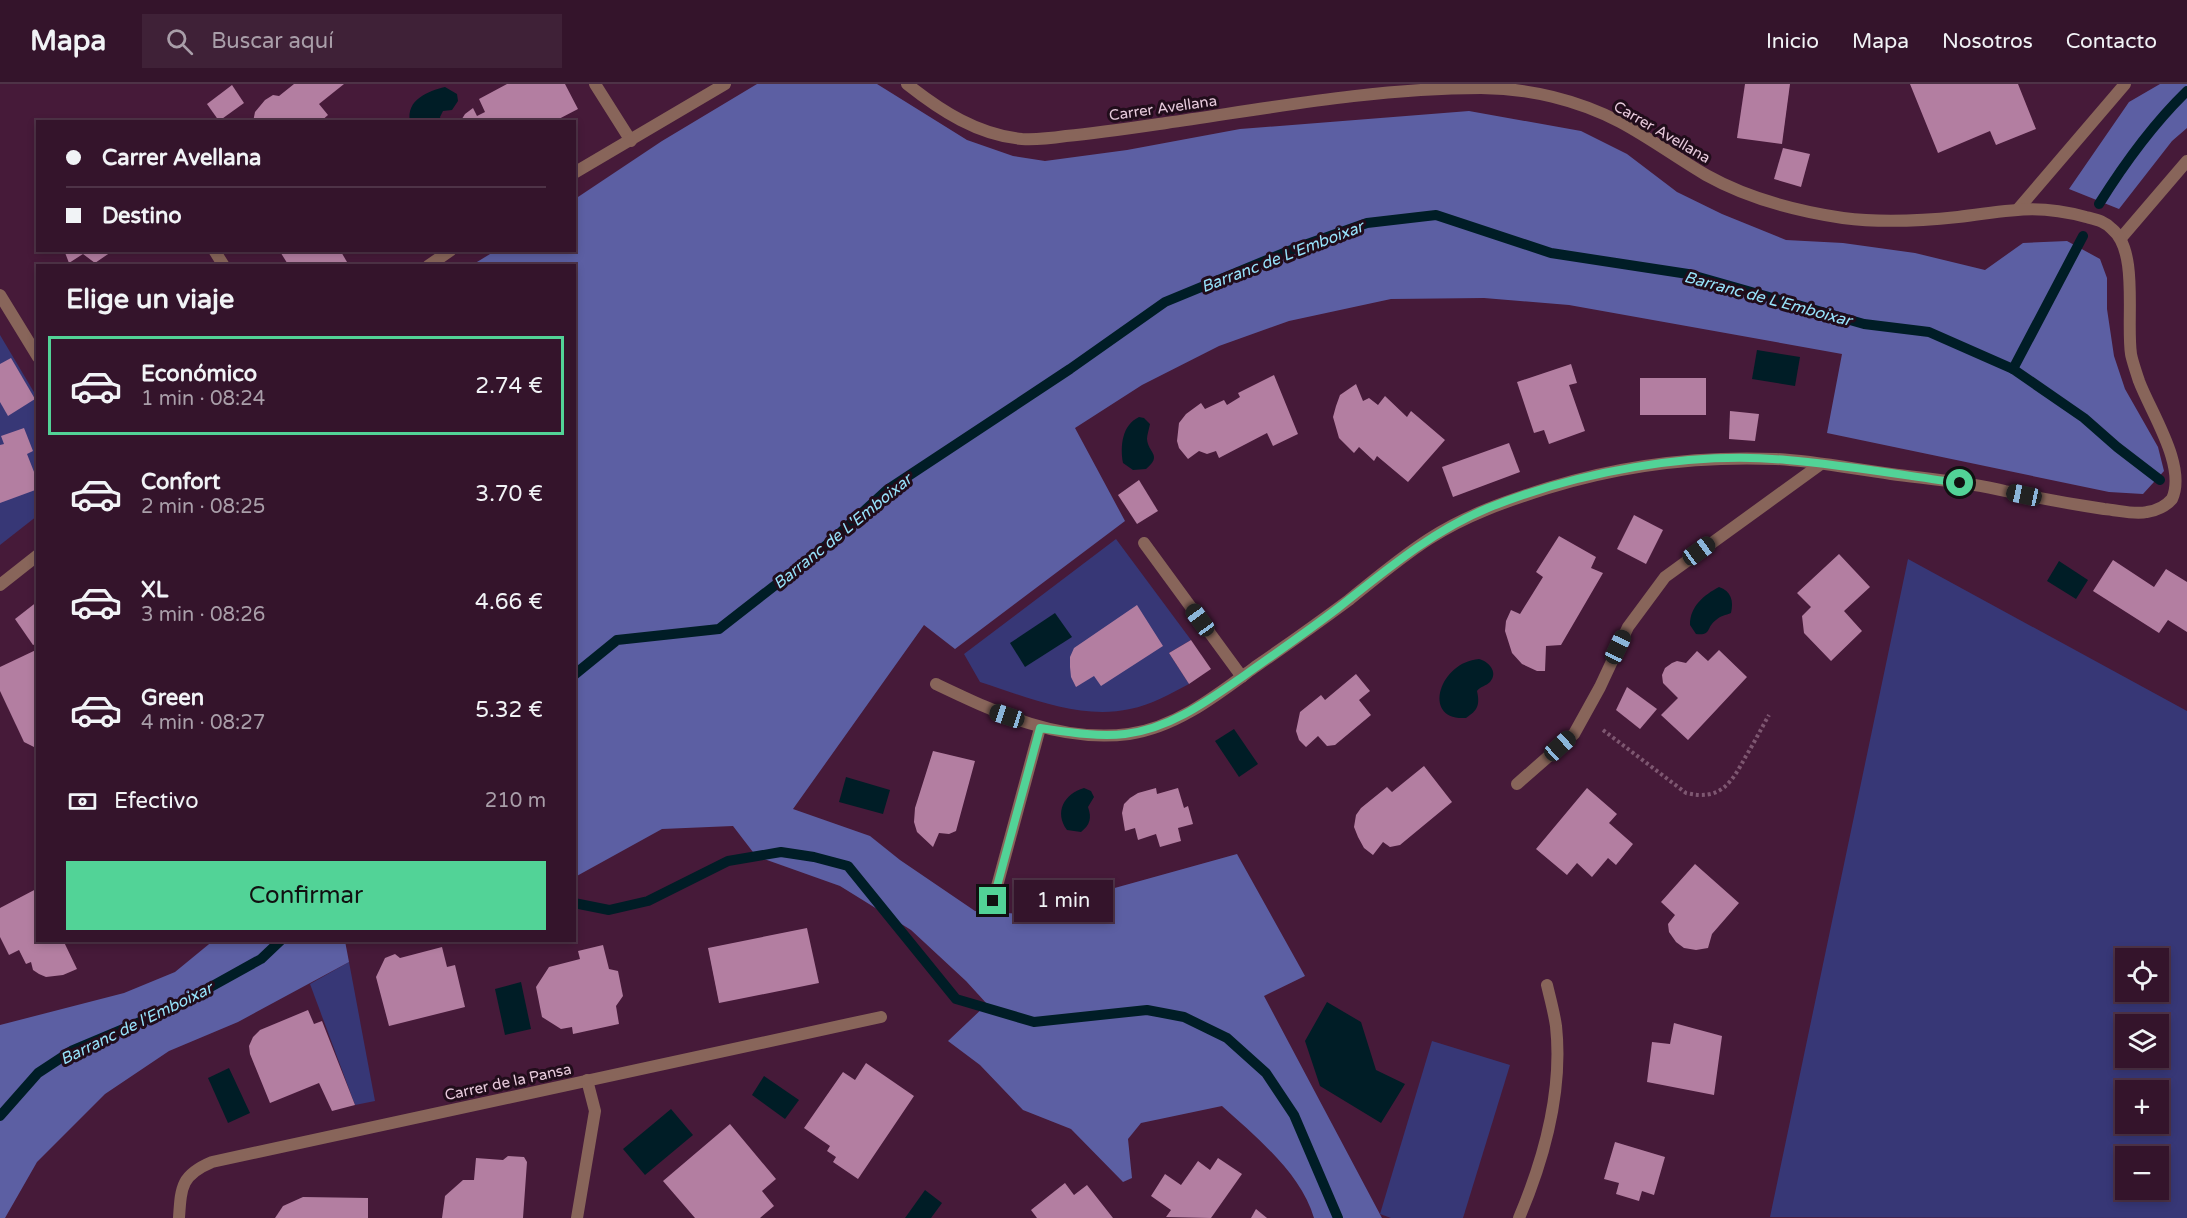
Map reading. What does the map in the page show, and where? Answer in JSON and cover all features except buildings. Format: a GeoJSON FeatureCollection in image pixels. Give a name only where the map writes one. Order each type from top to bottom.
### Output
{"type":"FeatureCollection","features":[{"type":"Feature","properties":{"kind":"street"},"geometry":{"type":"LineString","coordinates":[[595,84],[631,141]]}},
{"type":"Feature","properties":{"kind":"street"},"geometry":{"type":"LineString","coordinates":[[576,172],[725,84]]}},
{"type":"Feature","properties":{"kind":"street","name":"Carrer Avellana"},"geometry":{"type":"LineString","coordinates":[[907,84],[947,113],[970,124],[992,133],[1024,139],[1090,134],[1386,91],[1491,87],[1567,100],[1596,111],[1624,124],[1708,176],[1768,202],[1801,210],[1843,218],[1894,222],[1958,217],[2019,208],[2052,209],[2107,223],[2121,238]]}},
{"type":"Feature","properties":{"kind":"street"},"geometry":{"type":"LineString","coordinates":[[2019,208],[2125,84]]}},
{"type":"Feature","properties":{"kind":"street"},"geometry":{"type":"LineString","coordinates":[[936,684],[995,712],[1040,728],[1102,735],[1126,734],[1149,729],[1182,716],[1242,677],[1323,620],[1432,537],[1486,508],[1568,482],[1623,469],[1685,461],[1785,460],[1983,486],[2065,504],[2136,513],[2153,512],[2177,494],[2180,467],[2177,453],[2165,428],[2147,400],[2131,355],[2128,257],[2121,238],[2187,161]]}},
{"type":"Feature","properties":{"kind":"street"},"geometry":{"type":"LineString","coordinates":[[431,264],[448,252]]}},
{"type":"Feature","properties":{"kind":"street"},"geometry":{"type":"LineString","coordinates":[[0,295],[36,354]]}},
{"type":"Feature","properties":{"kind":"street"},"geometry":{"type":"LineString","coordinates":[[1517,784],[1574,734],[1600,687],[1628,627],[1665,577],[1821,464]]}},
{"type":"Feature","properties":{"kind":"street"},"geometry":{"type":"LineString","coordinates":[[1144,543],[1242,677]]}},
{"type":"Feature","properties":{"kind":"street"},"geometry":{"type":"LineString","coordinates":[[0,585],[36,557]]}},
{"type":"Feature","properties":{"kind":"street"},"geometry":{"type":"LineString","coordinates":[[993,901],[1040,728]]}},
{"type":"Feature","properties":{"kind":"street"},"geometry":{"type":"LineString","coordinates":[[1519,1218],[1530,1192],[1544,1146],[1555,1085],[1556,1025],[1547,985]]}},
{"type":"Feature","properties":{"kind":"street","name":"Carrer de la Pansa"},"geometry":{"type":"LineString","coordinates":[[178,1218],[180,1195],[187,1178],[195,1169],[212,1162],[881,1017]]}},
{"type":"Feature","properties":{"kind":"street"},"geometry":{"type":"LineString","coordinates":[[577,1218],[595,1111],[587,1080]]}},
{"type":"Feature","properties":{"kind":"path"},"geometry":{"type":"LineString","coordinates":[[1584,716],[1686,793],[1697,796],[1713,794],[1734,779],[1769,716]]}},
{"type":"Feature","properties":{"kind":"shaded area"},"geometry":{"type":"Polygon","coordinates":[[[757,84],[877,84],[967,140],[1013,156],[1045,161],[1127,150],[1240,129],[1469,111],[1581,131],[1627,154],[1677,192],[1722,214],[1786,240],[1843,243],[1915,253],[1985,270],[2023,243],[2067,241],[2100,259],[2107,278],[2107,309],[2114,356],[2125,389],[2158,447],[2164,471],[2143,494],[2109,492],[1827,433],[1842,354],[1569,305],[1484,298],[1391,299],[1289,321],[1219,346],[1142,385],[1075,428],[1125,521],[955,649],[924,625],[793,809],[870,836],[900,860],[975,911],[1021,914],[1237,854],[1305,976],[1264,996],[1382,1218],[1314,1218],[1308,1202],[1288,1171],[1263,1143],[1222,1106],[1141,1123],[1128,1139],[1132,1178],[1123,1182],[1071,1129],[1023,1110],[980,1065],[948,1041],[987,1004],[966,981],[911,930],[840,886],[756,856],[733,826],[662,829],[576,876],[576,264],[474,264],[493,252],[576,252],[576,198],[662,141],[757,84]]]}},
{"type":"Feature","properties":{"kind":"shaded area"},"geometry":{"type":"Polygon","coordinates":[[[2160,84],[2187,84],[2187,128],[2172,141],[2119,209],[2069,189],[2129,102],[2160,84]]]}},
{"type":"Feature","properties":{"kind":"shaded area"},"geometry":{"type":"Polygon","coordinates":[[[445,87],[457,94],[458,101],[452,110],[443,111],[441,120],[410,120],[411,107],[425,94],[445,87]]]}},
{"type":"Feature","properties":{"kind":"shaded area"},"geometry":{"type":"Polygon","coordinates":[[[0,335],[36,396],[36,517],[0,545],[0,335]]]}},
{"type":"Feature","properties":{"kind":"shaded area"},"geometry":{"type":"Polygon","coordinates":[[[1757,350],[1800,357],[1795,386],[1752,379],[1757,350]]]}},
{"type":"Feature","properties":{"kind":"shaded area"},"geometry":{"type":"Polygon","coordinates":[[[1139,417],[1144,418],[1150,424],[1147,439],[1154,457],[1146,469],[1133,470],[1123,463],[1122,443],[1129,425],[1139,417]]]}},
{"type":"Feature","properties":{"kind":"shaded area"},"geometry":{"type":"Polygon","coordinates":[[[1116,539],[1191,640],[1169,653],[1189,684],[1145,705],[1111,712],[1092,712],[1035,700],[980,682],[964,654],[1116,539]]]}},
{"type":"Feature","properties":{"kind":"shaded area"},"geometry":{"type":"Polygon","coordinates":[[[1908,559],[2187,711],[2187,1218],[1770,1217],[1908,559]]]}},
{"type":"Feature","properties":{"kind":"shaded area"},"geometry":{"type":"Polygon","coordinates":[[[2059,561],[2088,580],[2076,599],[2047,581],[2059,561]]]}},
{"type":"Feature","properties":{"kind":"shaded area"},"geometry":{"type":"Polygon","coordinates":[[[1719,587],[1731,597],[1731,613],[1718,619],[1704,634],[1696,634],[1690,625],[1692,612],[1703,598],[1719,587]]]}},
{"type":"Feature","properties":{"kind":"shaded area"},"geometry":{"type":"Polygon","coordinates":[[[1055,613],[1072,637],[1025,667],[1010,643],[1055,613]]]}},
{"type":"Feature","properties":{"kind":"shaded area"},"geometry":{"type":"Polygon","coordinates":[[[1479,659],[1491,667],[1492,678],[1477,691],[1478,704],[1473,712],[1466,718],[1452,716],[1443,710],[1440,701],[1445,680],[1465,663],[1479,659]]]}},
{"type":"Feature","properties":{"kind":"shaded area"},"geometry":{"type":"Polygon","coordinates":[[[1234,729],[1258,764],[1239,777],[1215,741],[1234,729]]]}},
{"type":"Feature","properties":{"kind":"shaded area"},"geometry":{"type":"Polygon","coordinates":[[[846,777],[890,790],[883,814],[839,802],[846,777]]]}},
{"type":"Feature","properties":{"kind":"shaded area"},"geometry":{"type":"Polygon","coordinates":[[[1084,788],[1091,791],[1094,797],[1088,807],[1090,818],[1088,824],[1081,832],[1067,830],[1061,817],[1063,804],[1071,795],[1084,788]]]}},
{"type":"Feature","properties":{"kind":"shaded area"},"geometry":{"type":"Polygon","coordinates":[[[212,942],[345,942],[349,962],[238,1022],[169,1051],[105,1094],[37,1162],[5,1218],[0,1218],[0,1025],[124,993],[175,972],[212,942]]]}},
{"type":"Feature","properties":{"kind":"shaded area"},"geometry":{"type":"Polygon","coordinates":[[[349,962],[375,1101],[355,1105],[310,984],[349,962]]]}},
{"type":"Feature","properties":{"kind":"shaded area"},"geometry":{"type":"Polygon","coordinates":[[[521,982],[531,1029],[505,1035],[495,989],[521,982]]]}},
{"type":"Feature","properties":{"kind":"shaded area"},"geometry":{"type":"Polygon","coordinates":[[[1327,1002],[1361,1022],[1376,1070],[1405,1084],[1381,1123],[1320,1086],[1305,1041],[1327,1002]]]}},
{"type":"Feature","properties":{"kind":"shaded area"},"geometry":{"type":"Polygon","coordinates":[[[1432,1041],[1510,1065],[1463,1218],[1391,1218],[1380,1214],[1432,1041]]]}},
{"type":"Feature","properties":{"kind":"shaded area"},"geometry":{"type":"Polygon","coordinates":[[[229,1068],[250,1113],[228,1123],[208,1078],[229,1068]]]}},
{"type":"Feature","properties":{"kind":"shaded area"},"geometry":{"type":"Polygon","coordinates":[[[764,1076],[799,1100],[785,1119],[752,1095],[764,1076]]]}},
{"type":"Feature","properties":{"kind":"shaded area"},"geometry":{"type":"Polygon","coordinates":[[[671,1109],[693,1135],[645,1175],[623,1149],[671,1109]]]}},
{"type":"Feature","properties":{"kind":"shaded area"},"geometry":{"type":"Polygon","coordinates":[[[925,1190],[942,1203],[931,1218],[905,1218],[925,1190]]]}},
{"type":"Feature","properties":{"kind":"waterway"},"geometry":{"type":"LineString","coordinates":[[2099,204],[2140,145],[2187,91]]}},
{"type":"Feature","properties":{"kind":"waterway","name":"Barranc de L'Emboixar"},"geometry":{"type":"LineString","coordinates":[[576,673],[617,640],[719,629],[828,544],[887,490],[1070,369],[1165,302],[1296,248],[1367,223],[1436,215],[1551,253],[1688,274],[1864,324],[1929,332],[2013,369],[2084,418],[2160,480]]}},
{"type":"Feature","properties":{"kind":"waterway"},"geometry":{"type":"LineString","coordinates":[[2013,369],[2083,236]]}},
{"type":"Feature","properties":{"kind":"waterway","name":"Barranc de l'Emboixar"},"geometry":{"type":"LineString","coordinates":[[576,903],[609,910],[648,901],[728,861],[781,852],[814,857],[848,866],[956,999],[1034,1022],[1147,1010],[1184,1017],[1227,1038],[1266,1073],[1294,1115],[1338,1218]]}},
{"type":"Feature","properties":{"kind":"waterway","name":"Barranc de l'Emboixar"},"geometry":{"type":"LineString","coordinates":[[0,1116],[38,1073],[73,1050],[171,1009],[261,959],[279,942]]}},
{"type":"Feature","properties":{"kind":"route"},"geometry":{"type":"LineString","coordinates":[[993,901],[1040,728],[1102,735],[1126,734],[1149,729],[1182,716],[1236,682],[1323,620],[1432,537],[1486,508],[1596,474],[1685,461],[1785,460],[1960,483]]}}]}
